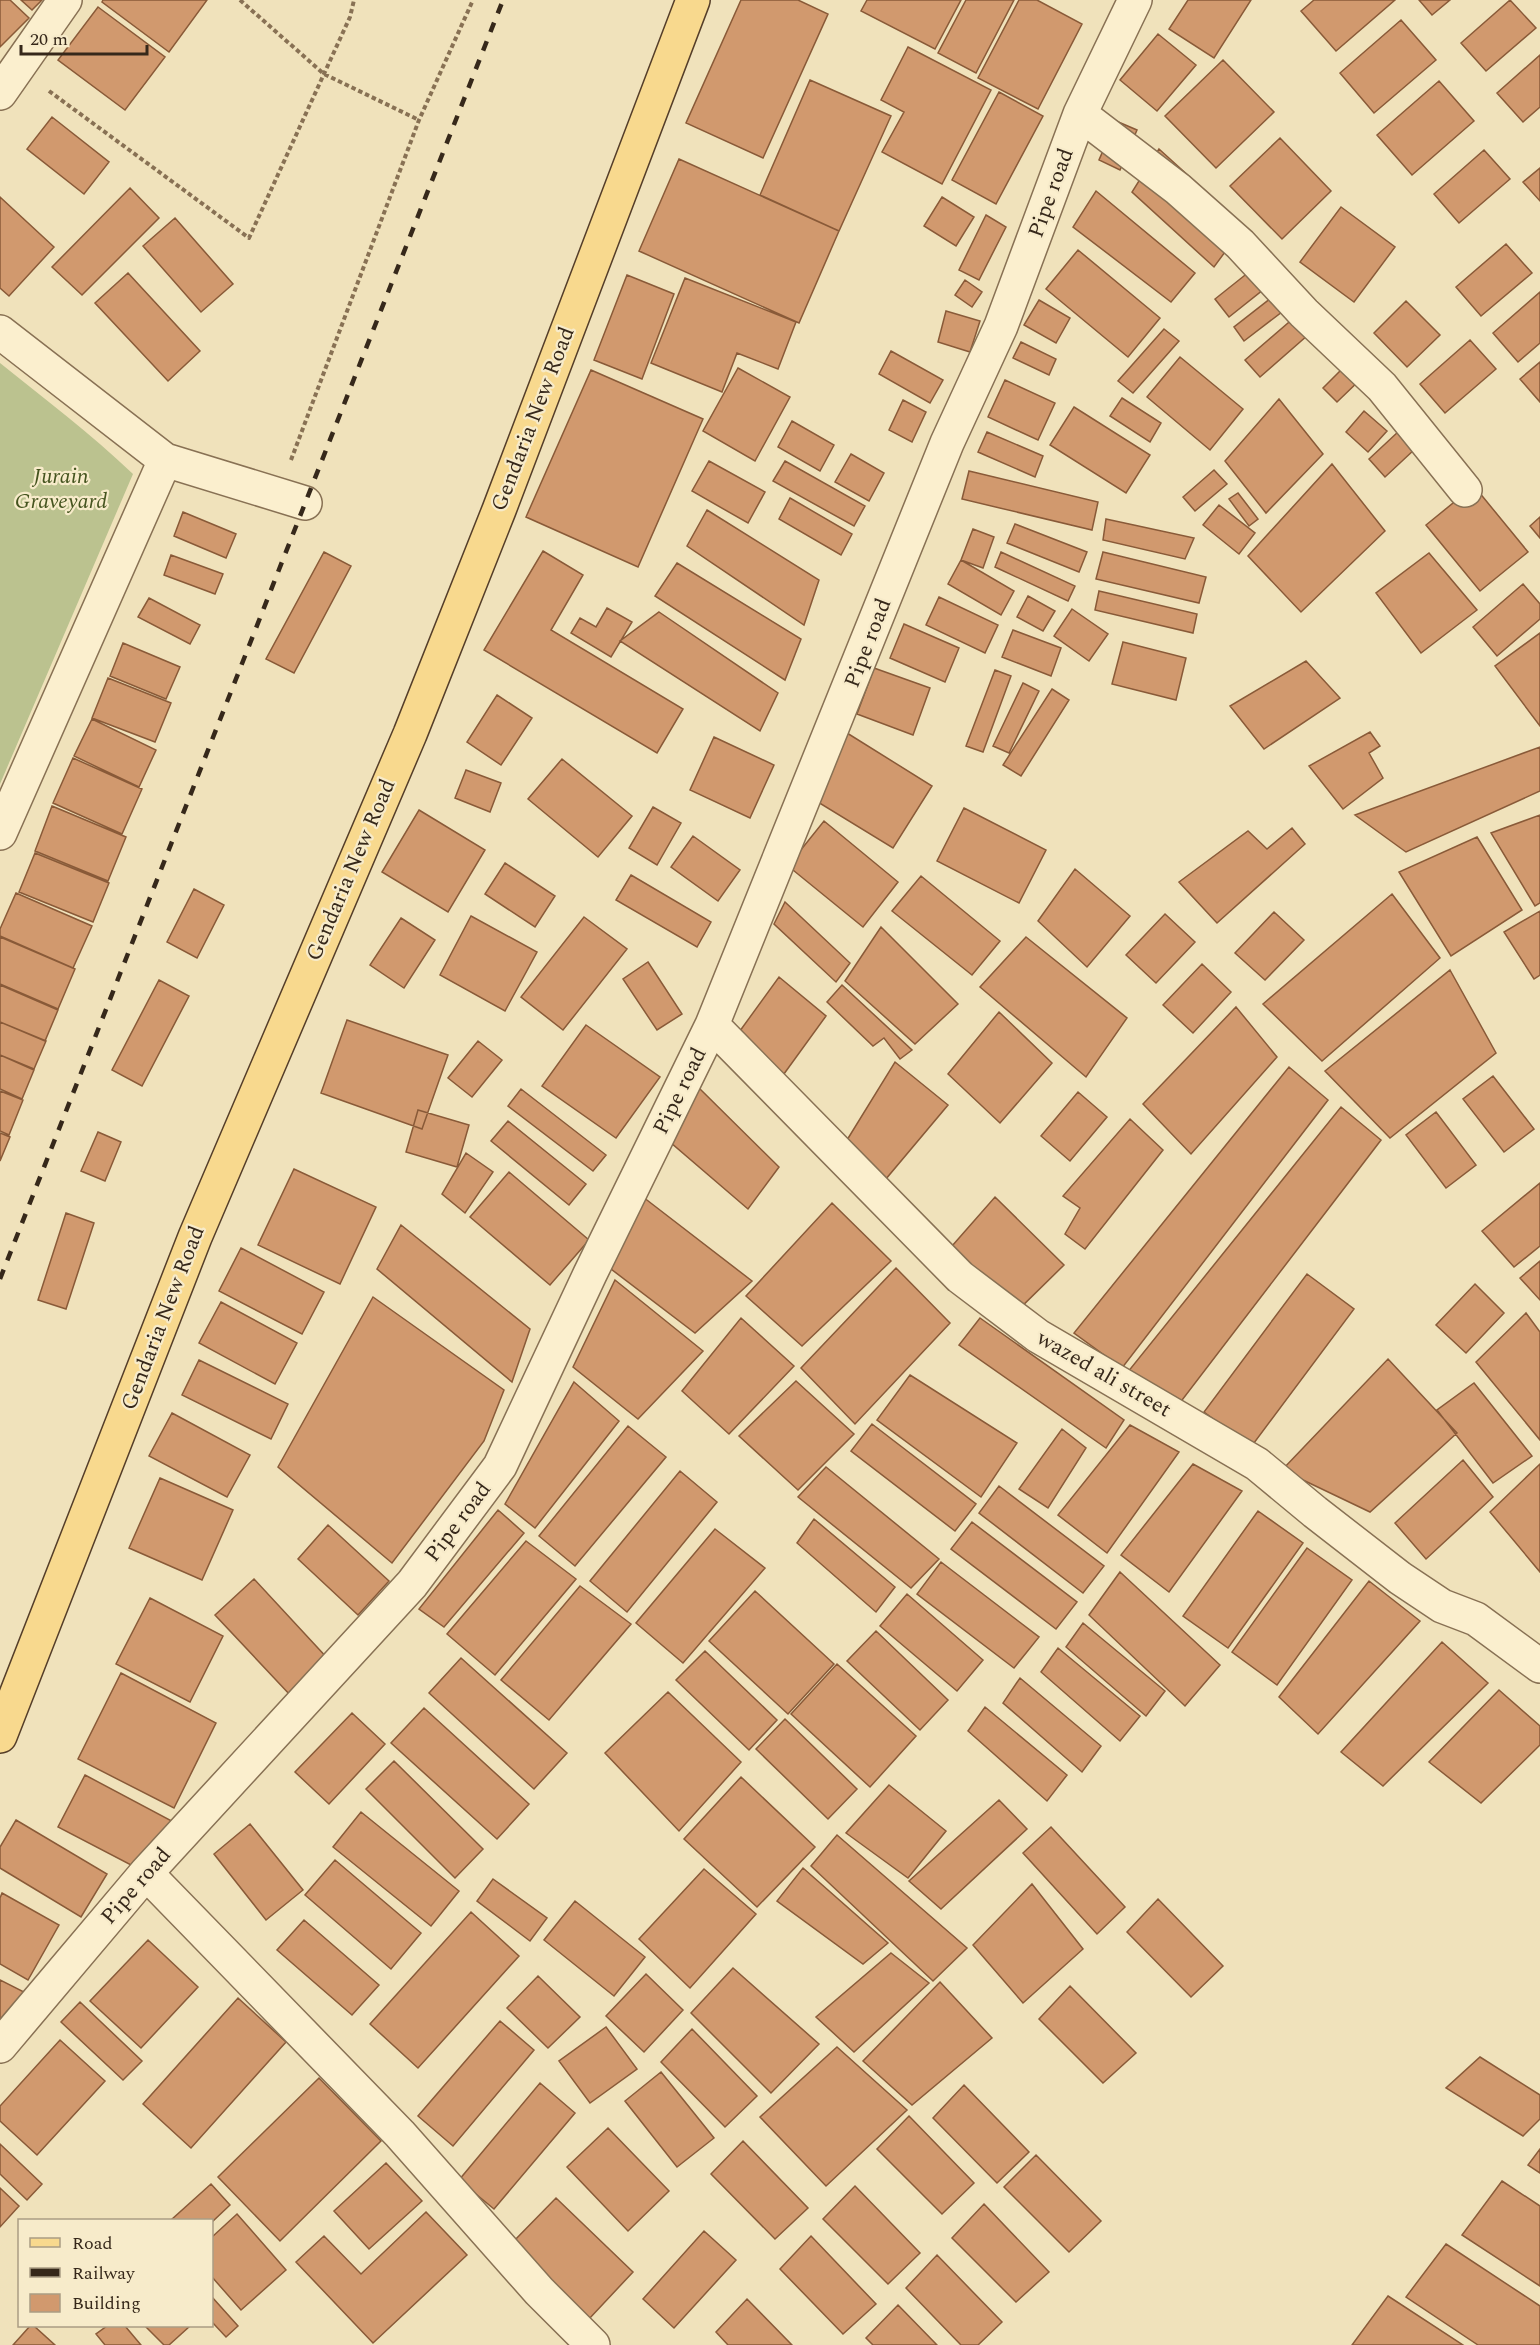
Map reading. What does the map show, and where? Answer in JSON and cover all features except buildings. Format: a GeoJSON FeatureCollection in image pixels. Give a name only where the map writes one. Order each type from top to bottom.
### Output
{"type":"FeatureCollection","features":[{"type":"Feature","properties":{"kind":"main road","name":"Gendaria New Road"},"geometry":{"type":"LineString","coordinates":[[0,1736],[195,1237],[410,734],[499,510],[693,0]]}},
{"type":"Feature","properties":{"kind":"street"},"geometry":{"type":"LineString","coordinates":[[9,81],[65,0]]}},
{"type":"Feature","properties":{"kind":"street","name":"Pipe road"},"geometry":{"type":"LineString","coordinates":[[0,2046],[146,1873],[412,1584],[500,1466],[590,1274],[712,1025],[852,684],[947,442],[1001,326],[1080,114],[1135,0]]}},
{"type":"Feature","properties":{"kind":"street"},"geometry":{"type":"LineString","coordinates":[[1080,114],[1178,189],[1240,244],[1304,313],[1382,387],[1465,490]]}},
{"type":"Feature","properties":{"kind":"street"},"geometry":{"type":"LineString","coordinates":[[0,332],[165,460],[292,499]]}},
{"type":"Feature","properties":{"kind":"street"},"geometry":{"type":"LineString","coordinates":[[0,833],[165,460]]}},
{"type":"Feature","properties":{"kind":"street","name":"wazed ali street"},"geometry":{"type":"LineString","coordinates":[[712,1025],[960,1277],[1038,1336],[1257,1464],[1400,1578],[1442,1605],[1476,1619],[1540,1666]]}},
{"type":"Feature","properties":{"kind":"street"},"geometry":{"type":"LineString","coordinates":[[146,1873],[400,2134],[539,2291],[593,2345]]}},
{"type":"Feature","properties":{"kind":"path"},"geometry":{"type":"LineString","coordinates":[[240,0],[324,74],[419,120]]}},
{"type":"Feature","properties":{"kind":"path"},"geometry":{"type":"LineString","coordinates":[[9,81],[249,238],[350,16],[354,0]]}},
{"type":"Feature","properties":{"kind":"path"},"geometry":{"type":"LineString","coordinates":[[292,499],[419,120],[473,0]]}},
{"type":"Feature","properties":{"kind":"green space","name":"Jurain Graveyard"},"geometry":{"type":"Polygon","coordinates":[[[0,363],[133,474],[0,784],[0,363]]]}},
{"type":"Feature","properties":{"kind":"railway"},"geometry":{"type":"LineString","coordinates":[[0,1279],[503,0]]}}]}
